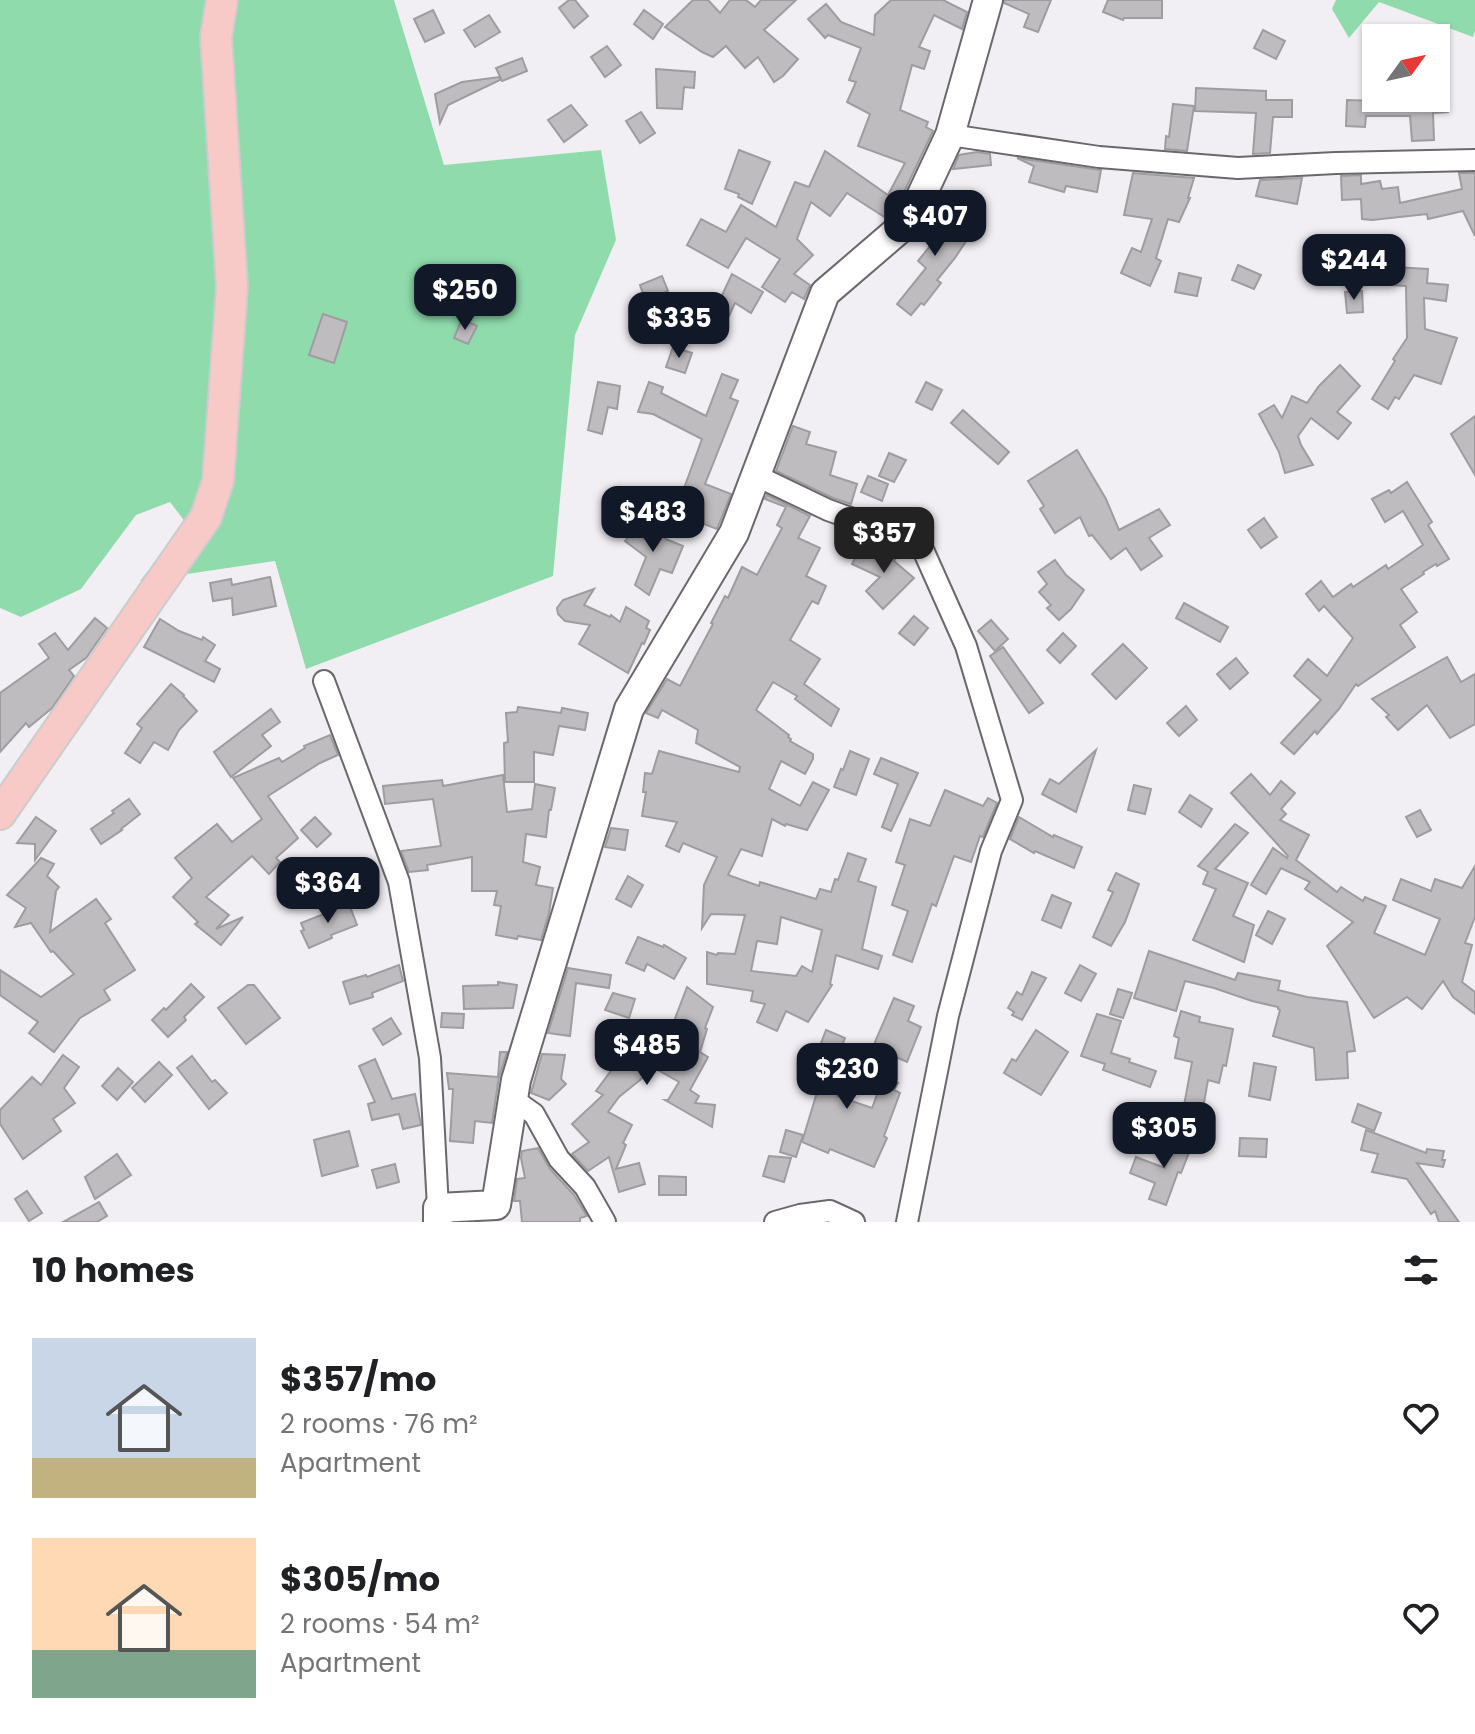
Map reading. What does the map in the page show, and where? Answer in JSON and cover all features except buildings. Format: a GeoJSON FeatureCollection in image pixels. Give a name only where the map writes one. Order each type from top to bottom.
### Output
{"type":"FeatureCollection","features":[{"type":"Feature","properties":{"kind":"main road"},"geometry":{"type":"LineString","coordinates":[[0,814],[206,517],[218,481],[232,287],[216,37],[222,0]]}},
{"type":"Feature","properties":{"kind":"street"},"geometry":{"type":"LineString","coordinates":[[324,681],[399,882],[430,1058],[438,1215],[496,1205],[520,1065],[629,709],[734,533],[825,293],[910,220],[950,135],[988,0]]}},
{"type":"Feature","properties":{"kind":"street"},"geometry":{"type":"LineString","coordinates":[[950,135],[1099,157],[1238,168],[1475,160]]}},
{"type":"Feature","properties":{"kind":"street"},"geometry":{"type":"LineString","coordinates":[[755,475],[828,510],[920,543],[966,646],[1012,800],[991,851],[948,1016],[907,1222]]}},
{"type":"Feature","properties":{"kind":"street"},"geometry":{"type":"LineString","coordinates":[[513,1099],[534,1114],[559,1159],[585,1187],[605,1222]]}},
{"type":"Feature","properties":{"kind":"street"},"geometry":{"type":"LineString","coordinates":[[775,1222],[830,1211],[854,1222]]}},
{"type":"Feature","properties":{"kind":"green space"},"geometry":{"type":"Polygon","coordinates":[[[0,0],[394,0],[444,165],[601,150],[616,240],[575,335],[553,576],[306,669],[275,561],[140,581],[186,523],[170,502],[136,515],[81,589],[21,617],[0,608],[0,0]]]}},
{"type":"Feature","properties":{"kind":"green space"},"geometry":{"type":"Polygon","coordinates":[[[1336,0],[1475,0],[1475,31],[1473,37],[1450,28],[1450,24],[1438,24],[1379,2],[1349,38],[1332,9],[1336,0]]]}}]}
